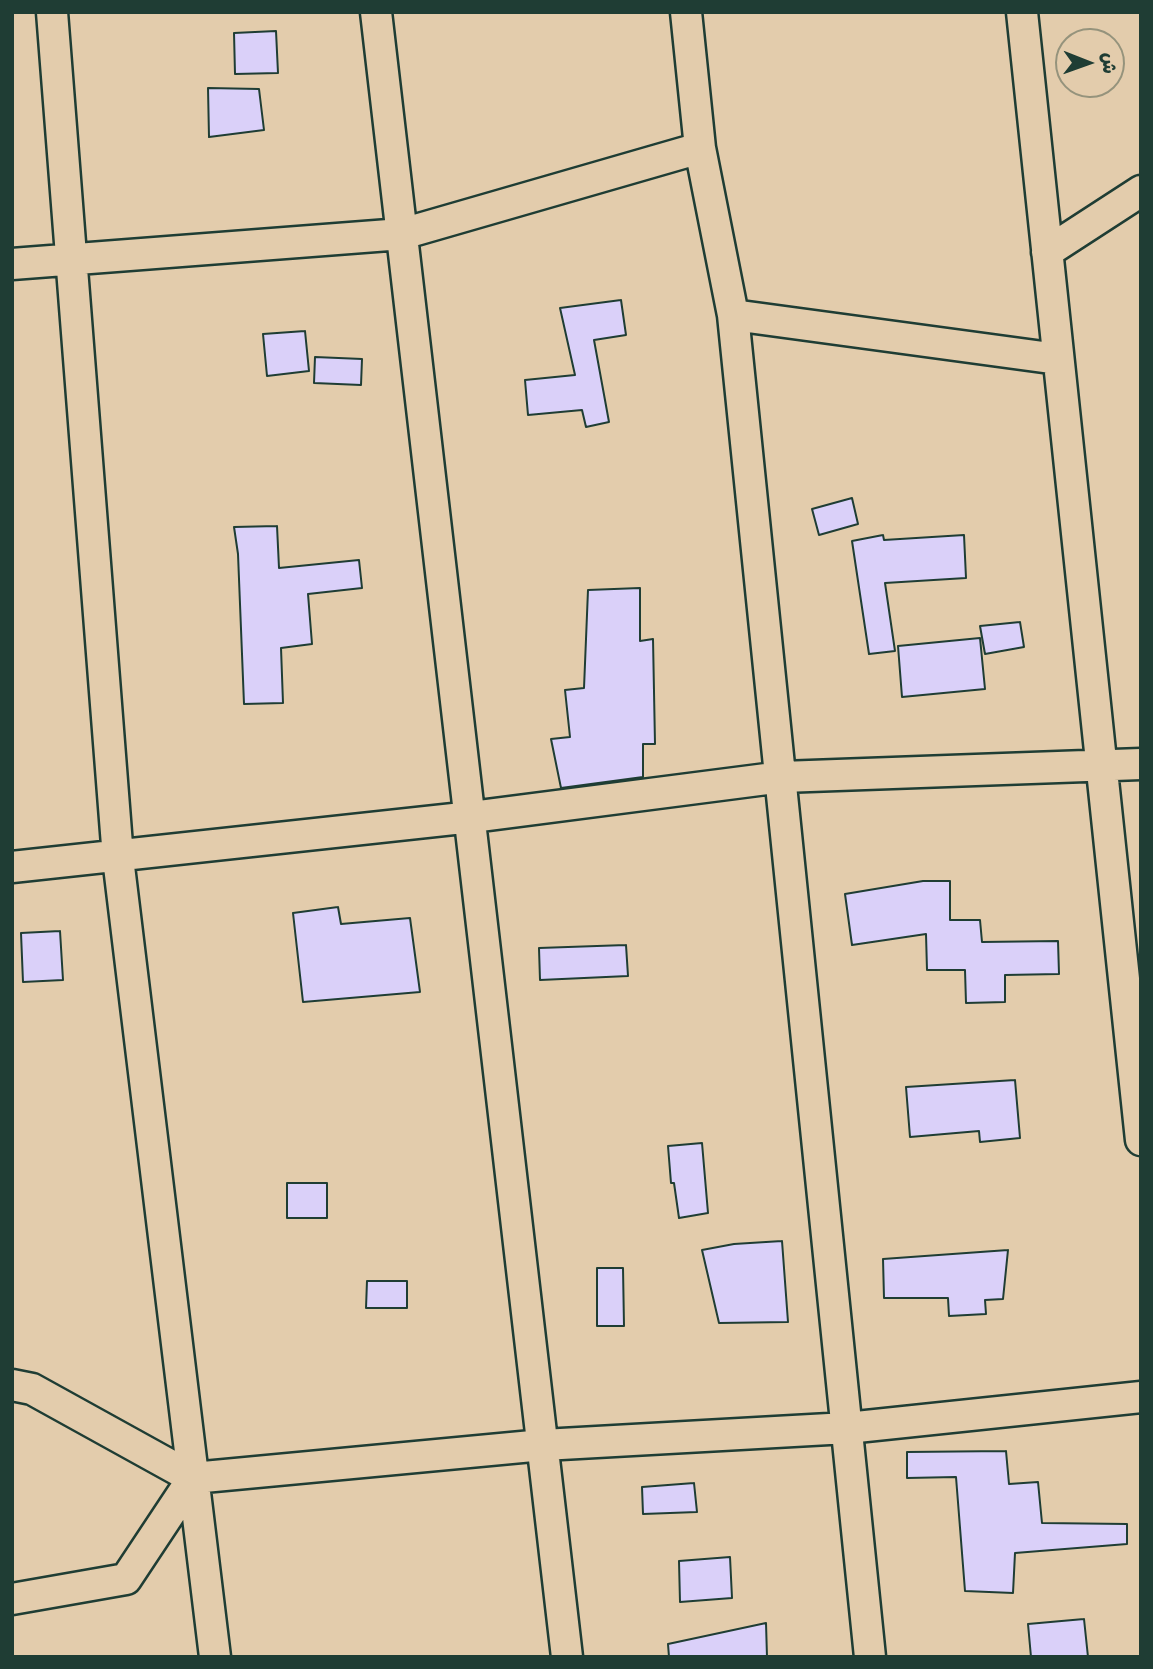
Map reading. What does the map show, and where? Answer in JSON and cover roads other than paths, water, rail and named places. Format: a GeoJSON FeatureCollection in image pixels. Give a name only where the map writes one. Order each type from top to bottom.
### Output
{"type":"FeatureCollection","features":[{"type":"Feature","properties":{"kind":"street"},"geometry":{"type":"LineString","coordinates":[[52,12],[118,858],[215,1657]]}},
{"type":"Feature","properties":{"kind":"street"},"geometry":{"type":"LineString","coordinates":[[376,12],[568,1657]]}},
{"type":"Feature","properties":{"kind":"street"},"geometry":{"type":"LineString","coordinates":[[686,12],[700,148],[733,315],[870,1657]]}},
{"type":"Feature","properties":{"kind":"street"},"geometry":{"type":"LineString","coordinates":[[1022,12],[1141,1140]]}},
{"type":"Feature","properties":{"kind":"street"},"geometry":{"type":"LineString","coordinates":[[12,264],[402,234],[700,148]]}},
{"type":"Feature","properties":{"kind":"street"},"geometry":{"type":"LineString","coordinates":[[1047,252],[1141,191]]}},
{"type":"Feature","properties":{"kind":"street"},"geometry":{"type":"LineString","coordinates":[[733,315],[1058,359]]}},
{"type":"Feature","properties":{"kind":"street"},"geometry":{"type":"LineString","coordinates":[[12,867],[118,858],[472,817],[782,777],[1141,764]]}},
{"type":"Feature","properties":{"kind":"street"},"geometry":{"type":"LineString","coordinates":[[12,1385],[32,1389],[193,1478],[543,1445],[847,1428],[1141,1397]]}},
{"type":"Feature","properties":{"kind":"street"},"geometry":{"type":"LineString","coordinates":[[12,1599],[126,1580],[193,1478]]}}]}
